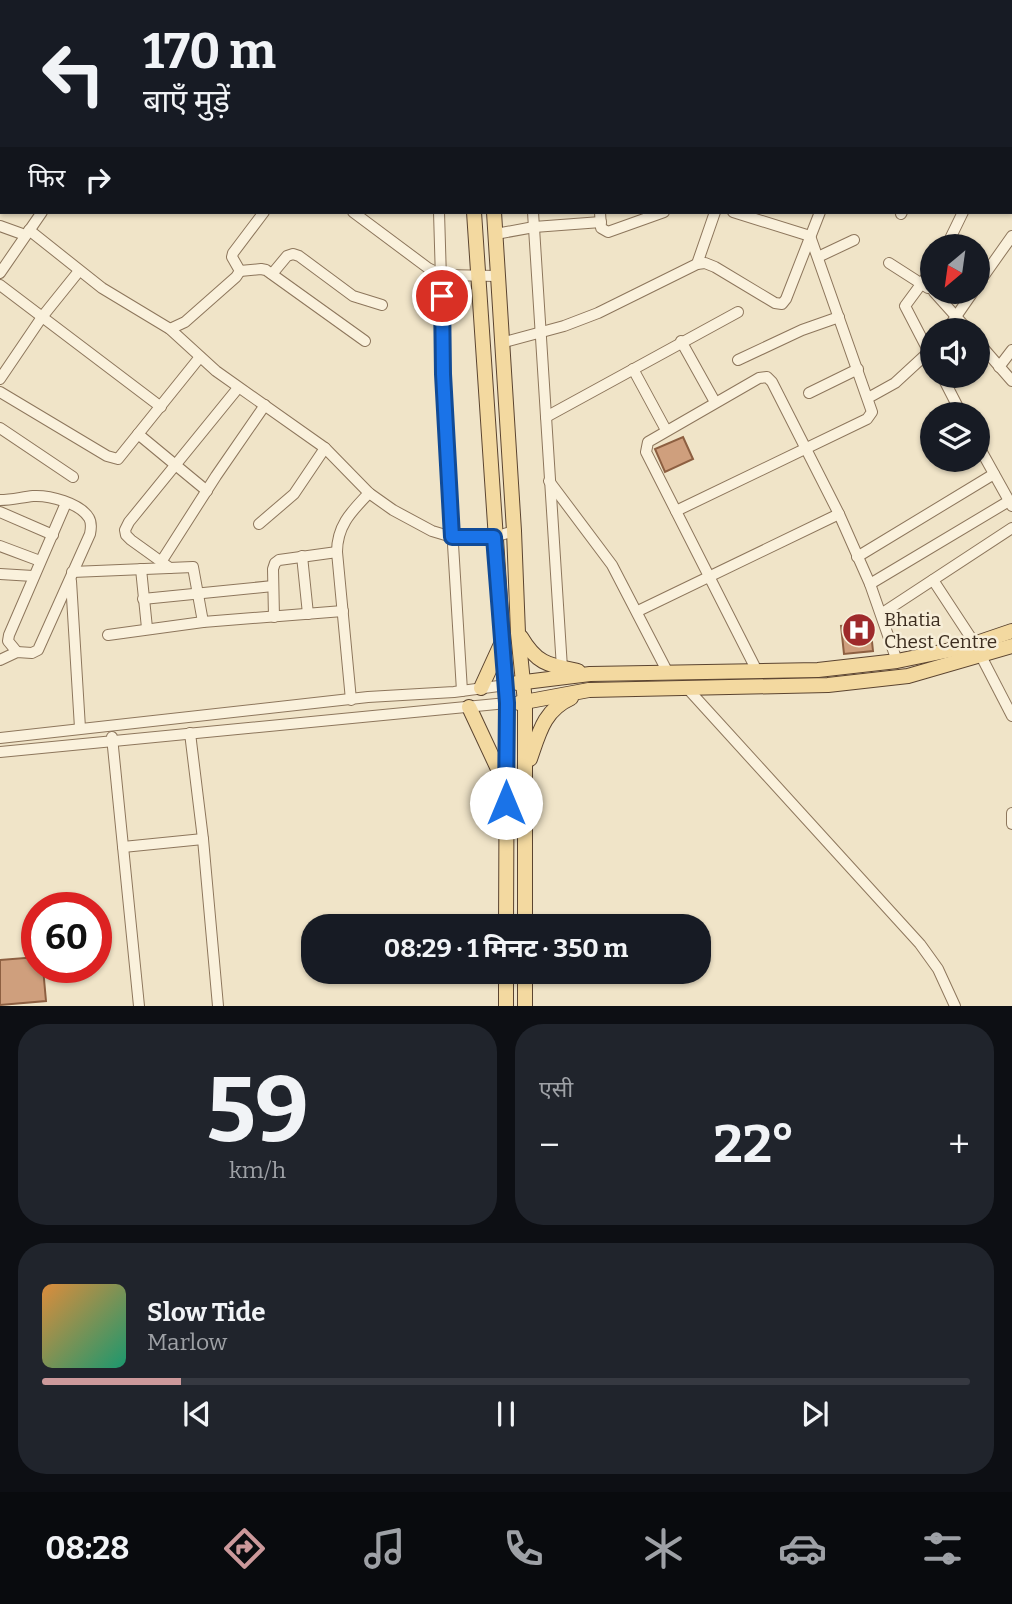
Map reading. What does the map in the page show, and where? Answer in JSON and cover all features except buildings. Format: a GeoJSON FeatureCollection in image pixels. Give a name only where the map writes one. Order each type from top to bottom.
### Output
{"type":"FeatureCollection","features":[{"type":"Feature","properties":{"kind":"main road"},"geometry":{"type":"LineString","coordinates":[[474,214],[507,703],[506,914]]}},
{"type":"Feature","properties":{"kind":"main road"},"geometry":{"type":"LineString","coordinates":[[494,214],[518,633],[526,702],[526,914]]}},
{"type":"Feature","properties":{"kind":"main road"},"geometry":{"type":"LineString","coordinates":[[507,703],[589,690],[828,685],[908,676],[978,650],[1012,631]]}},
{"type":"Feature","properties":{"kind":"main road"},"geometry":{"type":"LineString","coordinates":[[518,633],[531,655],[549,664],[590,674]]}},
{"type":"Feature","properties":{"kind":"main road"},"geometry":{"type":"LineString","coordinates":[[481,688],[502,640]]}},
{"type":"Feature","properties":{"kind":"main road"},"geometry":{"type":"LineString","coordinates":[[506,685],[590,674],[818,670],[1012,646]]}},
{"type":"Feature","properties":{"kind":"main road"},"geometry":{"type":"LineString","coordinates":[[527,769],[543,723],[557,704],[589,690]]}},
{"type":"Feature","properties":{"kind":"main road"},"geometry":{"type":"LineString","coordinates":[[469,706],[507,789]]}},
{"type":"Feature","properties":{"kind":"main road"},"geometry":{"type":"LineString","coordinates":[[506,984],[506,1006]]}},
{"type":"Feature","properties":{"kind":"main road"},"geometry":{"type":"LineString","coordinates":[[525,984],[525,1006]]}},
{"type":"Feature","properties":{"kind":"street"},"geometry":{"type":"LineString","coordinates":[[0,273],[40,214]]}},
{"type":"Feature","properties":{"kind":"street"},"geometry":{"type":"LineString","coordinates":[[240,271],[232,257],[233,253],[262,214]]}},
{"type":"Feature","properties":{"kind":"street"},"geometry":{"type":"LineString","coordinates":[[356,214],[428,268],[442,275],[497,276]]}},
{"type":"Feature","properties":{"kind":"street"},"geometry":{"type":"LineString","coordinates":[[439,214],[443,374],[462,691]]}},
{"type":"Feature","properties":{"kind":"street"},"geometry":{"type":"LineString","coordinates":[[533,214],[562,668]]}},
{"type":"Feature","properties":{"kind":"street"},"geometry":{"type":"LineString","coordinates":[[496,234],[600,217],[601,228],[608,232],[658,214]]}},
{"type":"Feature","properties":{"kind":"street"},"geometry":{"type":"LineString","coordinates":[[697,264],[714,214]]}},
{"type":"Feature","properties":{"kind":"street"},"geometry":{"type":"LineString","coordinates":[[739,214],[810,236]]}},
{"type":"Feature","properties":{"kind":"street"},"geometry":{"type":"LineString","coordinates":[[502,342],[540,334],[598,313],[697,264],[705,263],[715,267],[775,303],[782,304],[819,214]]}},
{"type":"Feature","properties":{"kind":"street"},"geometry":{"type":"LineString","coordinates":[[952,234],[962,214]]}},
{"type":"Feature","properties":{"kind":"street"},"geometry":{"type":"LineString","coordinates":[[0,226],[27,232],[118,299],[170,329],[238,388],[325,448],[369,493],[402,515],[432,531],[452,537],[494,537],[514,531]]}},
{"type":"Feature","properties":{"kind":"street"},"geometry":{"type":"LineString","coordinates":[[676,511],[867,419],[873,412],[810,236]]}},
{"type":"Feature","properties":{"kind":"street"},"geometry":{"type":"LineString","coordinates":[[990,268],[1012,236]]}},
{"type":"Feature","properties":{"kind":"street"},"geometry":{"type":"LineString","coordinates":[[818,257],[854,240]]}},
{"type":"Feature","properties":{"kind":"street"},"geometry":{"type":"LineString","coordinates":[[272,274],[287,256],[293,254],[353,296],[382,305]]}},
{"type":"Feature","properties":{"kind":"street"},"geometry":{"type":"LineString","coordinates":[[889,263],[920,281]]}},
{"type":"Feature","properties":{"kind":"street"},"geometry":{"type":"LineString","coordinates":[[240,271],[261,269],[272,274],[365,341]]}},
{"type":"Feature","properties":{"kind":"street"},"geometry":{"type":"LineString","coordinates":[[0,379],[79,271]]}},
{"type":"Feature","properties":{"kind":"street"},"geometry":{"type":"LineString","coordinates":[[170,329],[185,322],[203,308],[240,271]]}},
{"type":"Feature","properties":{"kind":"street"},"geometry":{"type":"LineString","coordinates":[[0,285],[161,407]]}},
{"type":"Feature","properties":{"kind":"street"},"geometry":{"type":"LineString","coordinates":[[920,287],[905,306],[920,333]]}},
{"type":"Feature","properties":{"kind":"street"},"geometry":{"type":"LineString","coordinates":[[945,304],[957,316],[965,304]]}},
{"type":"Feature","properties":{"kind":"street"},"geometry":{"type":"LineString","coordinates":[[547,417],[738,312]]}},
{"type":"Feature","properties":{"kind":"street"},"geometry":{"type":"LineString","coordinates":[[738,360],[802,330],[839,317]]}},
{"type":"Feature","properties":{"kind":"street"},"geometry":{"type":"LineString","coordinates":[[681,341],[715,402]]}},
{"type":"Feature","properties":{"kind":"street"},"geometry":{"type":"LineString","coordinates":[[999,367],[1012,350]]}},
{"type":"Feature","properties":{"kind":"street"},"geometry":{"type":"LineString","coordinates":[[990,356],[1012,381]]}},
{"type":"Feature","properties":{"kind":"street"},"geometry":{"type":"LineString","coordinates":[[0,392],[113,459],[121,456],[200,357]]}},
{"type":"Feature","properties":{"kind":"street"},"geometry":{"type":"LineString","coordinates":[[868,398],[895,383],[920,362]]}},
{"type":"Feature","properties":{"kind":"street"},"geometry":{"type":"LineString","coordinates":[[632,369],[666,430]]}},
{"type":"Feature","properties":{"kind":"street"},"geometry":{"type":"LineString","coordinates":[[809,393],[858,369]]}},
{"type":"Feature","properties":{"kind":"street"},"geometry":{"type":"LineString","coordinates":[[756,669],[646,452],[648,442],[666,430],[759,378],[766,377],[772,382],[839,514],[870,584],[897,661]]}},
{"type":"Feature","properties":{"kind":"street"},"geometry":{"type":"LineString","coordinates":[[166,565],[131,540],[125,530],[238,388]]}},
{"type":"Feature","properties":{"kind":"street"},"geometry":{"type":"LineString","coordinates":[[166,565],[207,491],[265,405]]}},
{"type":"Feature","properties":{"kind":"street"},"geometry":{"type":"LineString","coordinates":[[0,428],[73,477]]}},
{"type":"Feature","properties":{"kind":"street"},"geometry":{"type":"LineString","coordinates":[[138,434],[207,491]]}},
{"type":"Feature","properties":{"kind":"street"},"geometry":{"type":"LineString","coordinates":[[259,524],[295,494],[325,448]]}},
{"type":"Feature","properties":{"kind":"street"},"geometry":{"type":"LineString","coordinates":[[870,584],[1011,503],[990,467]]}},
{"type":"Feature","properties":{"kind":"street"},"geometry":{"type":"LineString","coordinates":[[857,557],[994,474]]}},
{"type":"Feature","properties":{"kind":"street"},"geometry":{"type":"LineString","coordinates":[[549,481],[612,565],[667,671]]}},
{"type":"Feature","properties":{"kind":"street"},"geometry":{"type":"LineString","coordinates":[[351,700],[337,537],[341,525],[369,493]]}},
{"type":"Feature","properties":{"kind":"street"},"geometry":{"type":"LineString","coordinates":[[0,500],[47,497],[80,509],[89,517],[91,525],[90,534],[38,650],[32,653],[17,652],[0,660]]}},
{"type":"Feature","properties":{"kind":"street"},"geometry":{"type":"LineString","coordinates":[[17,652],[8,639],[66,503]]}},
{"type":"Feature","properties":{"kind":"street"},"geometry":{"type":"LineString","coordinates":[[0,512],[52,536]]}},
{"type":"Feature","properties":{"kind":"street"},"geometry":{"type":"LineString","coordinates":[[638,611],[839,514]]}},
{"type":"Feature","properties":{"kind":"street"},"geometry":{"type":"LineString","coordinates":[[881,614],[1012,528]]}},
{"type":"Feature","properties":{"kind":"street"},"geometry":{"type":"LineString","coordinates":[[0,546],[40,561]]}},
{"type":"Feature","properties":{"kind":"street"},"geometry":{"type":"LineString","coordinates":[[274,617],[275,563],[279,560],[337,552]]}},
{"type":"Feature","properties":{"kind":"street"},"geometry":{"type":"LineString","coordinates":[[302,556],[308,614]]}},
{"type":"Feature","properties":{"kind":"street"},"geometry":{"type":"LineString","coordinates":[[71,575],[166,565],[193,567],[203,622]]}},
{"type":"Feature","properties":{"kind":"street"},"geometry":{"type":"LineString","coordinates":[[141,569],[147,628]]}},
{"type":"Feature","properties":{"kind":"street"},"geometry":{"type":"LineString","coordinates":[[0,574],[33,576]]}},
{"type":"Feature","properties":{"kind":"street"},"geometry":{"type":"LineString","coordinates":[[71,575],[80,728]]}},
{"type":"Feature","properties":{"kind":"street"},"geometry":{"type":"LineString","coordinates":[[933,580],[978,650],[1012,716]]}},
{"type":"Feature","properties":{"kind":"street"},"geometry":{"type":"LineString","coordinates":[[143,599],[273,586]]}},
{"type":"Feature","properties":{"kind":"street"},"geometry":{"type":"LineString","coordinates":[[108,635],[203,622],[343,611]]}},
{"type":"Feature","properties":{"kind":"street"},"geometry":{"type":"LineString","coordinates":[[0,738],[506,685]]}},
{"type":"Feature","properties":{"kind":"street"},"geometry":{"type":"LineString","coordinates":[[687,688],[920,944],[938,969],[955,1006]]}},
{"type":"Feature","properties":{"kind":"street"},"geometry":{"type":"LineString","coordinates":[[0,752],[507,703]]}},
{"type":"Feature","properties":{"kind":"street"},"geometry":{"type":"LineString","coordinates":[[111,725],[139,1006]]}},
{"type":"Feature","properties":{"kind":"street"},"geometry":{"type":"LineString","coordinates":[[190,733],[203,839],[218,1006]]}},
{"type":"Feature","properties":{"kind":"street"},"geometry":{"type":"LineString","coordinates":[[1012,813],[1012,824]]}},
{"type":"Feature","properties":{"kind":"street"},"geometry":{"type":"LineString","coordinates":[[123,847],[203,839]]}},
{"type":"Feature","properties":{"kind":"place","name":"Bhatia Chest Centre"},"geometry":{"type":"Point","coordinates":[859,630]}},
{"type":"Feature","properties":{"kind":"route"},"geometry":{"type":"LineString","coordinates":[[442,296],[443,374],[452,537],[494,537],[507,703],[506,803]]}}]}
